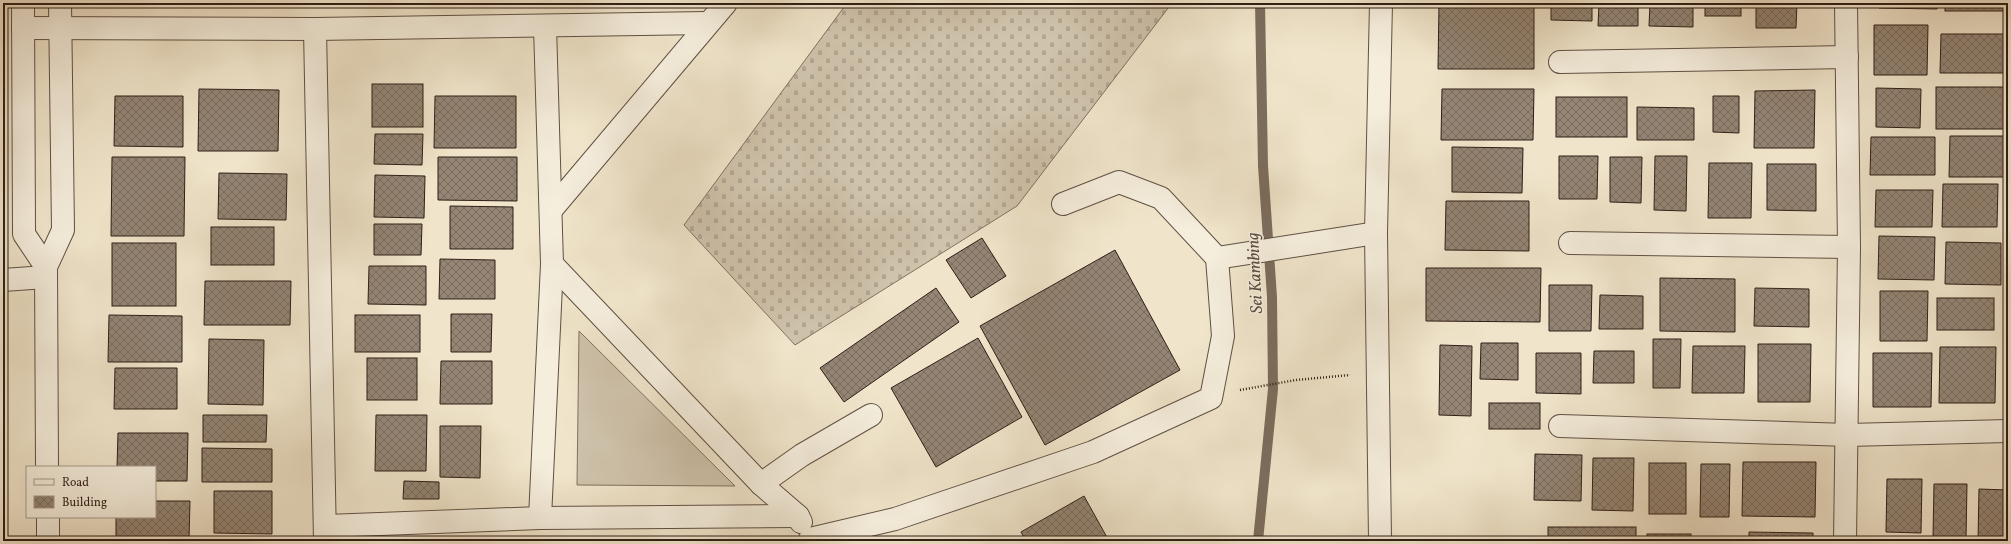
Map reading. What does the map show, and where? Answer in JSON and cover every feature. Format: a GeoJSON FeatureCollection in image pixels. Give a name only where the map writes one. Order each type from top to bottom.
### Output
{"type":"FeatureCollection","features":[{"type":"Feature","properties":{"kind":"street"},"geometry":{"type":"LineString","coordinates":[[23,3],[24,234],[46,272]]}},
{"type":"Feature","properties":{"kind":"street"},"geometry":{"type":"LineString","coordinates":[[47,466],[46,272],[63,230],[60,3]]}},
{"type":"Feature","properties":{"kind":"street"},"geometry":{"type":"LineString","coordinates":[[552,209],[707,23],[726,3]]}},
{"type":"Feature","properties":{"kind":"street"},"geometry":{"type":"LineString","coordinates":[[1380,541],[1376,232],[1381,3]]}},
{"type":"Feature","properties":{"kind":"street"},"geometry":{"type":"LineString","coordinates":[[1845,541],[1848,435],[1849,247],[1846,3]]}},
{"type":"Feature","properties":{"kind":"street"},"geometry":{"type":"LineString","coordinates":[[23,28],[315,29],[707,23]]}},
{"type":"Feature","properties":{"kind":"street"},"geometry":{"type":"LineString","coordinates":[[540,518],[552,264],[552,209],[545,26]]}},
{"type":"Feature","properties":{"kind":"street"},"geometry":{"type":"LineString","coordinates":[[315,29],[326,534],[540,518],[798,516]]}},
{"type":"Feature","properties":{"kind":"street"},"geometry":{"type":"LineString","coordinates":[[1560,62],[1846,57]]}},
{"type":"Feature","properties":{"kind":"street"},"geometry":{"type":"LineString","coordinates":[[1063,204],[1119,182],[1160,198],[1227,256],[1376,232]]}},
{"type":"Feature","properties":{"kind":"street"},"geometry":{"type":"LineString","coordinates":[[1570,243],[1849,247]]}},
{"type":"Feature","properties":{"kind":"street"},"geometry":{"type":"LineString","coordinates":[[552,264],[762,484],[798,516],[810,540],[895,519],[1093,452],[1211,398],[1223,336],[1227,256]]}},
{"type":"Feature","properties":{"kind":"street"},"geometry":{"type":"LineString","coordinates":[[3,280],[46,272]]}},
{"type":"Feature","properties":{"kind":"street"},"geometry":{"type":"LineString","coordinates":[[762,484],[802,455],[871,415]]}},
{"type":"Feature","properties":{"kind":"street"},"geometry":{"type":"LineString","coordinates":[[1560,426],[1848,435],[2008,431]]}},
{"type":"Feature","properties":{"kind":"street"},"geometry":{"type":"LineString","coordinates":[[48,518],[48,541]]}},
{"type":"Feature","properties":{"kind":"path"},"geometry":{"type":"LineString","coordinates":[[1238,390],[1296,380],[1378,372]]}},
{"type":"Feature","properties":{"kind":"green space"},"geometry":{"type":"Polygon","coordinates":[[[847,3],[1172,3],[1017,206],[795,345],[684,225],[847,3]]]}},
{"type":"Feature","properties":{"kind":"green space"},"geometry":{"type":"Polygon","coordinates":[[[579,331],[735,486],[577,485],[579,331]]]}},
{"type":"Feature","properties":{"kind":"building"},"geometry":{"type":"Polygon","coordinates":[[[1439,3],[1534,3],[1534,69],[1438,69],[1439,3]]]}},
{"type":"Feature","properties":{"kind":"building"},"geometry":{"type":"Polygon","coordinates":[[[1551,3],[1592,3],[1592,21],[1551,20],[1551,3]]]}},
{"type":"Feature","properties":{"kind":"building"},"geometry":{"type":"Polygon","coordinates":[[[1599,3],[1638,3],[1638,26],[1598,26],[1599,3]]]}},
{"type":"Feature","properties":{"kind":"building"},"geometry":{"type":"Polygon","coordinates":[[[1650,3],[1693,3],[1693,27],[1649,26],[1650,3]]]}},
{"type":"Feature","properties":{"kind":"building"},"geometry":{"type":"Polygon","coordinates":[[[1705,3],[1741,3],[1741,16],[1705,16],[1705,3]]]}},
{"type":"Feature","properties":{"kind":"building"},"geometry":{"type":"Polygon","coordinates":[[[1756,3],[1797,3],[1796,28],[1756,28],[1756,3]]]}},
{"type":"Feature","properties":{"kind":"building"},"geometry":{"type":"Polygon","coordinates":[[[1880,3],[1937,3],[1937,9],[1879,8],[1880,3]]]}},
{"type":"Feature","properties":{"kind":"building"},"geometry":{"type":"Polygon","coordinates":[[[1945,3],[2008,3],[2008,11],[1945,11],[1945,3]]]}},
{"type":"Feature","properties":{"kind":"building"},"geometry":{"type":"Polygon","coordinates":[[[1874,25],[1928,25],[1927,75],[1874,75],[1874,25]]]}},
{"type":"Feature","properties":{"kind":"building"},"geometry":{"type":"Polygon","coordinates":[[[1941,34],[2005,34],[2005,73],[1940,73],[1941,34]]]}},
{"type":"Feature","properties":{"kind":"building"},"geometry":{"type":"Polygon","coordinates":[[[372,84],[423,84],[423,127],[372,127],[372,84]]]}},
{"type":"Feature","properties":{"kind":"building"},"geometry":{"type":"Polygon","coordinates":[[[1936,87],[2006,87],[2006,129],[1936,129],[1936,87]]]}},
{"type":"Feature","properties":{"kind":"building"},"geometry":{"type":"Polygon","coordinates":[[[1876,88],[1921,89],[1920,128],[1876,127],[1876,88]]]}},
{"type":"Feature","properties":{"kind":"building"},"geometry":{"type":"Polygon","coordinates":[[[199,89],[279,90],[278,151],[198,151],[199,89]]]}},
{"type":"Feature","properties":{"kind":"building"},"geometry":{"type":"Polygon","coordinates":[[[1442,89],[1534,89],[1533,140],[1441,140],[1442,89]]]}},
{"type":"Feature","properties":{"kind":"building"},"geometry":{"type":"Polygon","coordinates":[[[1815,90],[1814,148],[1754,148],[1755,91],[1815,90]]]}},
{"type":"Feature","properties":{"kind":"building"},"geometry":{"type":"Polygon","coordinates":[[[115,96],[183,96],[183,147],[114,146],[115,96]]]}},
{"type":"Feature","properties":{"kind":"building"},"geometry":{"type":"Polygon","coordinates":[[[435,96],[516,96],[516,148],[434,148],[435,96]]]}},
{"type":"Feature","properties":{"kind":"building"},"geometry":{"type":"Polygon","coordinates":[[[1713,96],[1739,96],[1739,133],[1713,132],[1713,96]]]}},
{"type":"Feature","properties":{"kind":"building"},"geometry":{"type":"Polygon","coordinates":[[[1556,97],[1627,97],[1627,137],[1556,137],[1556,97]]]}},
{"type":"Feature","properties":{"kind":"building"},"geometry":{"type":"Polygon","coordinates":[[[1637,107],[1694,108],[1694,140],[1637,140],[1637,107]]]}},
{"type":"Feature","properties":{"kind":"building"},"geometry":{"type":"Polygon","coordinates":[[[375,134],[423,134],[422,165],[374,164],[375,134]]]}},
{"type":"Feature","properties":{"kind":"building"},"geometry":{"type":"Polygon","coordinates":[[[1950,136],[2008,136],[2008,177],[1949,177],[1950,136]]]}},
{"type":"Feature","properties":{"kind":"building"},"geometry":{"type":"Polygon","coordinates":[[[1871,137],[1935,137],[1935,175],[1870,175],[1871,137]]]}},
{"type":"Feature","properties":{"kind":"building"},"geometry":{"type":"Polygon","coordinates":[[[1452,147],[1523,148],[1522,193],[1452,192],[1452,147]]]}},
{"type":"Feature","properties":{"kind":"building"},"geometry":{"type":"Polygon","coordinates":[[[1559,156],[1598,156],[1597,199],[1559,199],[1559,156]]]}},
{"type":"Feature","properties":{"kind":"building"},"geometry":{"type":"Polygon","coordinates":[[[1655,156],[1687,156],[1686,211],[1654,210],[1655,156]]]}},
{"type":"Feature","properties":{"kind":"building"},"geometry":{"type":"Polygon","coordinates":[[[112,157],[185,157],[184,236],[111,236],[112,157]]]}},
{"type":"Feature","properties":{"kind":"building"},"geometry":{"type":"Polygon","coordinates":[[[438,157],[517,157],[517,201],[438,200],[438,157]]]}},
{"type":"Feature","properties":{"kind":"building"},"geometry":{"type":"Polygon","coordinates":[[[1610,157],[1642,157],[1641,203],[1610,202],[1610,157]]]}},
{"type":"Feature","properties":{"kind":"building"},"geometry":{"type":"Polygon","coordinates":[[[1709,163],[1752,163],[1751,218],[1708,218],[1709,163]]]}},
{"type":"Feature","properties":{"kind":"building"},"geometry":{"type":"Polygon","coordinates":[[[1767,164],[1816,164],[1816,211],[1767,210],[1767,164]]]}},
{"type":"Feature","properties":{"kind":"building"},"geometry":{"type":"Polygon","coordinates":[[[219,173],[287,174],[286,220],[218,219],[219,173]]]}},
{"type":"Feature","properties":{"kind":"building"},"geometry":{"type":"Polygon","coordinates":[[[375,175],[425,176],[424,218],[374,217],[375,175]]]}},
{"type":"Feature","properties":{"kind":"building"},"geometry":{"type":"Polygon","coordinates":[[[1943,184],[1998,184],[1997,227],[1942,227],[1943,184]]]}},
{"type":"Feature","properties":{"kind":"building"},"geometry":{"type":"Polygon","coordinates":[[[1876,190],[1933,190],[1932,227],[1875,227],[1876,190]]]}},
{"type":"Feature","properties":{"kind":"building"},"geometry":{"type":"Polygon","coordinates":[[[1446,201],[1529,201],[1529,251],[1445,250],[1446,201]]]}},
{"type":"Feature","properties":{"kind":"building"},"geometry":{"type":"Polygon","coordinates":[[[450,206],[513,207],[513,249],[450,249],[450,206]]]}},
{"type":"Feature","properties":{"kind":"building"},"geometry":{"type":"Polygon","coordinates":[[[374,224],[422,224],[421,255],[374,255],[374,224]]]}},
{"type":"Feature","properties":{"kind":"building"},"geometry":{"type":"Polygon","coordinates":[[[211,227],[274,227],[274,265],[211,265],[211,227]]]}},
{"type":"Feature","properties":{"kind":"building"},"geometry":{"type":"Polygon","coordinates":[[[1879,236],[1935,237],[1934,280],[1878,279],[1879,236]]]}},
{"type":"Feature","properties":{"kind":"building"},"geometry":{"type":"Polygon","coordinates":[[[982,238],[1006,276],[971,298],[946,260],[982,238]]]}},
{"type":"Feature","properties":{"kind":"building"},"geometry":{"type":"Polygon","coordinates":[[[1946,242],[2001,243],[2001,285],[1945,284],[1946,242]]]}},
{"type":"Feature","properties":{"kind":"building"},"geometry":{"type":"Polygon","coordinates":[[[112,243],[176,243],[176,306],[112,306],[112,243]]]}},
{"type":"Feature","properties":{"kind":"building"},"geometry":{"type":"Polygon","coordinates":[[[1115,250],[1180,370],[1045,445],[980,326],[1115,250]]]}},
{"type":"Feature","properties":{"kind":"building"},"geometry":{"type":"Polygon","coordinates":[[[440,259],[495,260],[495,299],[439,299],[440,259]]]}},
{"type":"Feature","properties":{"kind":"building"},"geometry":{"type":"Polygon","coordinates":[[[369,266],[426,266],[426,305],[368,304],[369,266]]]}},
{"type":"Feature","properties":{"kind":"building"},"geometry":{"type":"Polygon","coordinates":[[[1426,268],[1541,268],[1540,322],[1426,321],[1426,268]]]}},
{"type":"Feature","properties":{"kind":"building"},"geometry":{"type":"Polygon","coordinates":[[[1660,278],[1735,279],[1735,332],[1660,331],[1660,278]]]}},
{"type":"Feature","properties":{"kind":"building"},"geometry":{"type":"Polygon","coordinates":[[[205,281],[291,281],[290,325],[204,325],[205,281]]]}},
{"type":"Feature","properties":{"kind":"building"},"geometry":{"type":"Polygon","coordinates":[[[1549,285],[1592,285],[1591,331],[1549,331],[1549,285]]]}},
{"type":"Feature","properties":{"kind":"building"},"geometry":{"type":"Polygon","coordinates":[[[936,288],[959,322],[844,402],[820,368],[936,288]]]}},
{"type":"Feature","properties":{"kind":"building"},"geometry":{"type":"Polygon","coordinates":[[[1755,288],[1809,289],[1809,327],[1754,326],[1755,288]]]}},
{"type":"Feature","properties":{"kind":"building"},"geometry":{"type":"Polygon","coordinates":[[[1880,291],[1928,291],[1927,341],[1880,341],[1880,291]]]}},
{"type":"Feature","properties":{"kind":"building"},"geometry":{"type":"Polygon","coordinates":[[[1600,295],[1643,296],[1643,329],[1599,329],[1600,295]]]}},
{"type":"Feature","properties":{"kind":"building"},"geometry":{"type":"Polygon","coordinates":[[[1937,298],[1994,298],[1994,330],[1937,330],[1937,298]]]}},
{"type":"Feature","properties":{"kind":"building"},"geometry":{"type":"Polygon","coordinates":[[[451,314],[492,314],[491,352],[451,352],[451,314]]]}},
{"type":"Feature","properties":{"kind":"building"},"geometry":{"type":"Polygon","coordinates":[[[109,315],[182,316],[182,362],[108,362],[109,315]]]}},
{"type":"Feature","properties":{"kind":"building"},"geometry":{"type":"Polygon","coordinates":[[[355,315],[420,315],[420,352],[355,352],[355,315]]]}},
{"type":"Feature","properties":{"kind":"building"},"geometry":{"type":"Polygon","coordinates":[[[978,338],[1022,417],[936,467],[891,388],[978,338]]]}},
{"type":"Feature","properties":{"kind":"building"},"geometry":{"type":"Polygon","coordinates":[[[209,339],[264,340],[263,405],[208,404],[209,339]]]}},
{"type":"Feature","properties":{"kind":"building"},"geometry":{"type":"Polygon","coordinates":[[[1653,339],[1681,339],[1680,388],[1653,388],[1653,339]]]}},
{"type":"Feature","properties":{"kind":"building"},"geometry":{"type":"Polygon","coordinates":[[[1481,343],[1518,343],[1518,380],[1480,379],[1481,343]]]}},
{"type":"Feature","properties":{"kind":"building"},"geometry":{"type":"Polygon","coordinates":[[[1758,344],[1811,344],[1810,402],[1758,402],[1758,344]]]}},
{"type":"Feature","properties":{"kind":"building"},"geometry":{"type":"Polygon","coordinates":[[[1440,345],[1472,346],[1471,416],[1439,415],[1440,345]]]}},
{"type":"Feature","properties":{"kind":"building"},"geometry":{"type":"Polygon","coordinates":[[[1693,346],[1745,346],[1744,393],[1692,393],[1693,346]]]}},
{"type":"Feature","properties":{"kind":"building"},"geometry":{"type":"Polygon","coordinates":[[[1940,347],[1996,347],[1995,403],[1939,403],[1940,347]]]}},
{"type":"Feature","properties":{"kind":"building"},"geometry":{"type":"Polygon","coordinates":[[[1594,351],[1634,351],[1634,383],[1593,383],[1594,351]]]}},
{"type":"Feature","properties":{"kind":"building"},"geometry":{"type":"Polygon","coordinates":[[[1536,353],[1581,353],[1581,394],[1536,393],[1536,353]]]}},
{"type":"Feature","properties":{"kind":"building"},"geometry":{"type":"Polygon","coordinates":[[[1873,353],[1932,353],[1931,407],[1873,407],[1873,353]]]}},
{"type":"Feature","properties":{"kind":"building"},"geometry":{"type":"Polygon","coordinates":[[[367,358],[417,358],[417,400],[367,400],[367,358]]]}},
{"type":"Feature","properties":{"kind":"building"},"geometry":{"type":"Polygon","coordinates":[[[441,361],[492,361],[492,404],[440,404],[441,361]]]}},
{"type":"Feature","properties":{"kind":"building"},"geometry":{"type":"Polygon","coordinates":[[[115,368],[177,368],[177,409],[114,409],[115,368]]]}},
{"type":"Feature","properties":{"kind":"building"},"geometry":{"type":"Polygon","coordinates":[[[1489,403],[1540,403],[1540,429],[1489,429],[1489,403]]]}},
{"type":"Feature","properties":{"kind":"building"},"geometry":{"type":"Polygon","coordinates":[[[203,415],[267,415],[266,442],[203,442],[203,415]]]}},
{"type":"Feature","properties":{"kind":"building"},"geometry":{"type":"Polygon","coordinates":[[[376,415],[427,415],[426,471],[375,471],[376,415]]]}},
{"type":"Feature","properties":{"kind":"building"},"geometry":{"type":"Polygon","coordinates":[[[440,426],[481,426],[480,478],[440,477],[440,426]]]}},
{"type":"Feature","properties":{"kind":"building"},"geometry":{"type":"Polygon","coordinates":[[[118,433],[188,433],[187,481],[156,481],[156,466],[117,466],[118,433]]]}},
{"type":"Feature","properties":{"kind":"building"},"geometry":{"type":"Polygon","coordinates":[[[202,448],[272,449],[272,482],[202,482],[202,448]]]}},
{"type":"Feature","properties":{"kind":"building"},"geometry":{"type":"Polygon","coordinates":[[[1535,454],[1582,455],[1581,501],[1534,500],[1535,454]]]}},
{"type":"Feature","properties":{"kind":"building"},"geometry":{"type":"Polygon","coordinates":[[[1593,458],[1634,458],[1633,511],[1592,510],[1593,458]]]}},
{"type":"Feature","properties":{"kind":"building"},"geometry":{"type":"Polygon","coordinates":[[[1743,462],[1816,462],[1815,517],[1742,516],[1743,462]]]}},
{"type":"Feature","properties":{"kind":"building"},"geometry":{"type":"Polygon","coordinates":[[[1649,463],[1686,463],[1686,514],[1649,514],[1649,463]]]}},
{"type":"Feature","properties":{"kind":"building"},"geometry":{"type":"Polygon","coordinates":[[[1701,464],[1730,464],[1729,517],[1700,517],[1701,464]]]}},
{"type":"Feature","properties":{"kind":"building"},"geometry":{"type":"Polygon","coordinates":[[[1887,479],[1922,479],[1921,533],[1886,532],[1887,479]]]}},
{"type":"Feature","properties":{"kind":"building"},"geometry":{"type":"Polygon","coordinates":[[[404,481],[439,482],[439,499],[403,499],[404,481]]]}},
{"type":"Feature","properties":{"kind":"building"},"geometry":{"type":"Polygon","coordinates":[[[1934,484],[1967,484],[1966,539],[1933,538],[1934,484]]]}},
{"type":"Feature","properties":{"kind":"building"},"geometry":{"type":"Polygon","coordinates":[[[1979,489],[2008,490],[2008,541],[1978,541],[1979,489]]]}},
{"type":"Feature","properties":{"kind":"building"},"geometry":{"type":"Polygon","coordinates":[[[214,491],[272,491],[272,534],[214,533],[214,491]]]}},
{"type":"Feature","properties":{"kind":"building"},"geometry":{"type":"Polygon","coordinates":[[[1084,496],[1109,541],[1026,541],[1021,532],[1084,496]]]}},
{"type":"Feature","properties":{"kind":"building"},"geometry":{"type":"Polygon","coordinates":[[[156,501],[190,501],[189,539],[116,538],[116,518],[156,518],[156,501]]]}},
{"type":"Feature","properties":{"kind":"building"},"geometry":{"type":"Polygon","coordinates":[[[1548,527],[1636,527],[1636,541],[1548,541],[1548,527]]]}},
{"type":"Feature","properties":{"kind":"building"},"geometry":{"type":"Polygon","coordinates":[[[1749,532],[1813,533],[1813,541],[1749,541],[1749,532]]]}},
{"type":"Feature","properties":{"kind":"building"},"geometry":{"type":"Polygon","coordinates":[[[1647,534],[1691,534],[1691,541],[1647,541],[1647,534]]]}},
{"type":"Feature","properties":{"kind":"building"},"geometry":{"type":"Polygon","coordinates":[[[1702,537],[1735,537],[1735,541],[1702,541],[1702,537]]]}},
{"type":"Feature","properties":{"kind":"building"},"geometry":{"type":"Polygon","coordinates":[[[695,539],[695,541],[659,541],[659,540],[695,539]]]}},
{"type":"Feature","properties":{"kind":"waterway","name":"Sei Kambing"},"geometry":{"type":"LineString","coordinates":[[1258,541],[1273,389],[1272,297],[1263,166],[1260,3]]}}]}
